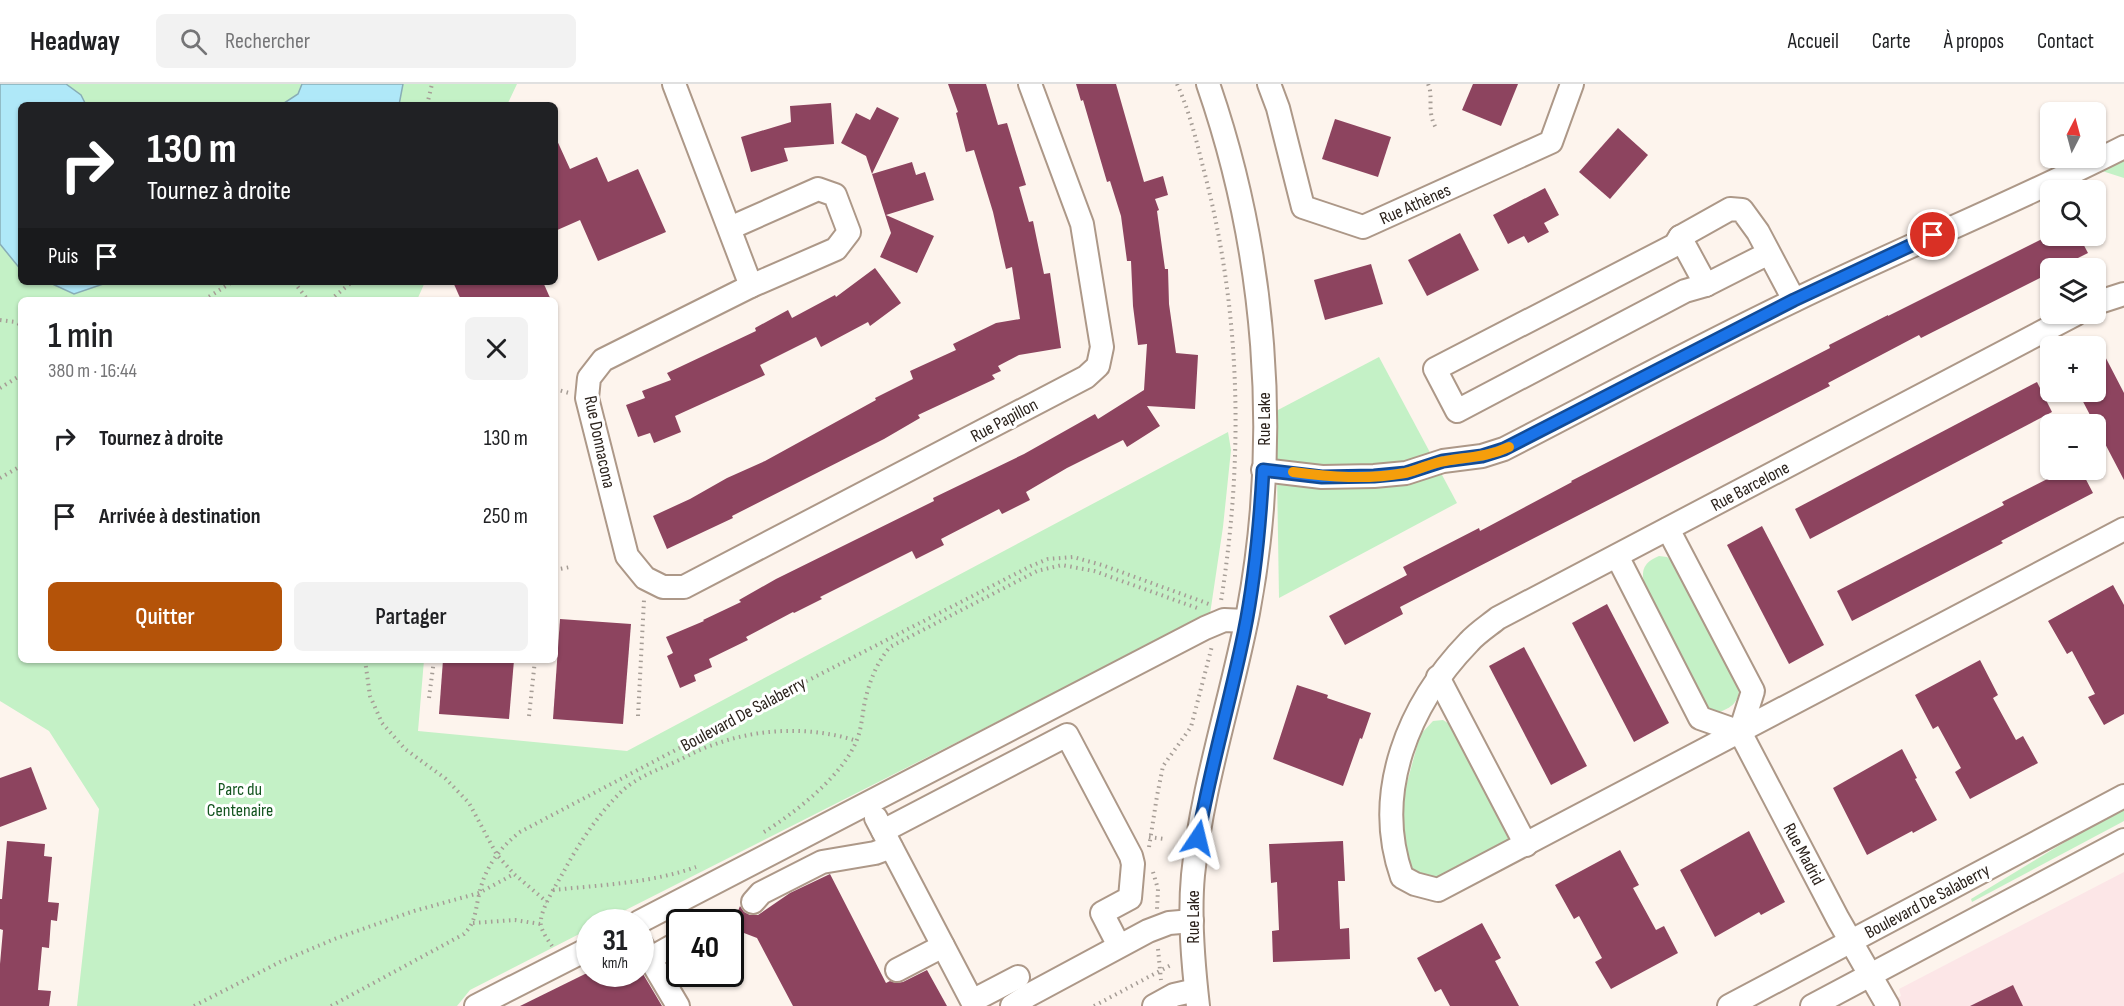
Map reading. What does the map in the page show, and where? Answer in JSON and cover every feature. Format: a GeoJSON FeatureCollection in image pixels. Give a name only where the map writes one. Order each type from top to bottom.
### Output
{"type":"FeatureCollection","features":[{"type":"Feature","properties":{"kind":"street"},"geometry":{"type":"LineString","coordinates":[[674,84],[751,286]]}},
{"type":"Feature","properties":{"kind":"street","name":"Rue Papillon"},"geometry":{"type":"LineString","coordinates":[[645,578],[663,587],[684,588],[1086,377],[1098,366],[1102,347],[1082,224],[1030,84]]}},
{"type":"Feature","properties":{"kind":"street","name":"Rue Lake"},"geometry":{"type":"LineString","coordinates":[[1197,998],[1192,921],[1193,877],[1203,807],[1246,621],[1256,555],[1263,470],[1263,370],[1254,278],[1234,174],[1208,84]]}},
{"type":"Feature","properties":{"kind":"street","name":"Rue Athènes"},"geometry":{"type":"LineString","coordinates":[[1269,84],[1278,108],[1303,207],[1363,227],[1551,142],[1572,84]]}},
{"type":"Feature","properties":{"kind":"street"},"geometry":{"type":"LineString","coordinates":[[1263,470],[1322,477],[1374,476],[1406,473],[1443,461],[1482,456],[1504,449],[1794,300],[2063,178],[2124,147]]}},
{"type":"Feature","properties":{"kind":"street","name":"Rue Donnacona"},"geometry":{"type":"LineString","coordinates":[[645,578],[627,556],[587,398],[589,378],[603,360],[751,286],[836,249],[849,232],[835,195],[818,189],[730,228]]}},
{"type":"Feature","properties":{"kind":"street"},"geometry":{"type":"LineString","coordinates":[[1769,253],[1706,285],[1684,291],[1457,411],[1435,369],[1675,245],[1680,237],[1730,209],[1739,208],[1746,213],[1769,253],[1794,300]]}},
{"type":"Feature","properties":{"kind":"street"},"geometry":{"type":"LineString","coordinates":[[1680,237],[1706,285]]}},
{"type":"Feature","properties":{"kind":"street"},"geometry":{"type":"LineString","coordinates":[[2106,300],[2124,294]]}},
{"type":"Feature","properties":{"kind":"street","name":"Rue Barcelone"},"geometry":{"type":"LineString","coordinates":[[2057,324],[1498,618],[1470,640],[1438,677],[1411,725],[1398,762],[1390,810],[1395,856],[1402,877],[1415,884],[1437,890],[2124,529]]}},
{"type":"Feature","properties":{"kind":"street"},"geometry":{"type":"LineString","coordinates":[[1617,556],[1700,718],[1740,732],[1753,691],[1668,529]]}},
{"type":"Feature","properties":{"kind":"street"},"geometry":{"type":"LineString","coordinates":[[654,914],[1217,622],[1246,621]]}},
{"type":"Feature","properties":{"kind":"street"},"geometry":{"type":"LineString","coordinates":[[1438,677],[1526,845]]}},
{"type":"Feature","properties":{"kind":"street"},"geometry":{"type":"LineString","coordinates":[[1052,707],[1132,859],[1130,898],[1102,913],[1119,946]]}},
{"type":"Feature","properties":{"kind":"street","name":"Rue Madrid"},"geometry":{"type":"LineString","coordinates":[[1740,732],[1888,1006]]}},
{"type":"Feature","properties":{"kind":"street"},"geometry":{"type":"LineString","coordinates":[[753,902],[761,893],[822,862],[875,853],[887,839],[1067,735]]}},
{"type":"Feature","properties":{"kind":"street","name":"Boulevard De Salaberry"},"geometry":{"type":"LineString","coordinates":[[1729,1006],[2124,796]]}},
{"type":"Feature","properties":{"kind":"street"},"geometry":{"type":"LineString","coordinates":[[868,804],[972,1001],[1018,977]]}},
{"type":"Feature","properties":{"kind":"street"},"geometry":{"type":"LineString","coordinates":[[1812,1006],[2124,840]]}},
{"type":"Feature","properties":{"kind":"street"},"geometry":{"type":"LineString","coordinates":[[1012,1006],[1119,946],[1169,923],[1192,921]]}},
{"type":"Feature","properties":{"kind":"street"},"geometry":{"type":"LineString","coordinates":[[897,970],[943,946]]}},
{"type":"Feature","properties":{"kind":"street"},"geometry":{"type":"LineString","coordinates":[[476,1006],[576,955]]}},
{"type":"Feature","properties":{"kind":"street"},"geometry":{"type":"LineString","coordinates":[[654,964],[678,1006]]}},
{"type":"Feature","properties":{"kind":"street"},"geometry":{"type":"LineString","coordinates":[[1154,1006],[1174,995],[1197,998]]}},
{"type":"Feature","properties":{"kind":"path"},"geometry":{"type":"LineString","coordinates":[[428,102],[432,84]]}},
{"type":"Feature","properties":{"kind":"path","name":"Rue Lake"},"geometry":{"type":"LineString","coordinates":[[1177,84],[1187,110],[1212,202],[1223,259],[1233,339],[1237,416],[1236,465],[1232,527],[1220,607]]}},
{"type":"Feature","properties":{"kind":"path"},"geometry":{"type":"LineString","coordinates":[[1428,84],[1431,119],[1436,128]]}},
{"type":"Feature","properties":{"kind":"path"},"geometry":{"type":"LineString","coordinates":[[209,297],[227,285]]}},
{"type":"Feature","properties":{"kind":"path"},"geometry":{"type":"LineString","coordinates":[[296,285],[306,297]]}},
{"type":"Feature","properties":{"kind":"path"},"geometry":{"type":"LineString","coordinates":[[334,297],[348,285]]}},
{"type":"Feature","properties":{"kind":"path"},"geometry":{"type":"LineString","coordinates":[[0,320],[18,324]]}},
{"type":"Feature","properties":{"kind":"path"},"geometry":{"type":"LineString","coordinates":[[0,388],[18,377]]}},
{"type":"Feature","properties":{"kind":"path"},"geometry":{"type":"LineString","coordinates":[[0,478],[18,468]]}},
{"type":"Feature","properties":{"kind":"path","name":"Boulevard De Salaberry"},"geometry":{"type":"LineString","coordinates":[[473,923],[479,893],[488,868],[497,855],[520,832],[1030,566],[1048,559],[1073,557],[1214,605]]}},
{"type":"Feature","properties":{"kind":"path"},"geometry":{"type":"LineString","coordinates":[[759,835],[788,817],[836,772],[857,741],[865,702],[880,658],[890,647],[1037,572],[1062,566],[1075,566],[1207,612]]}},
{"type":"Feature","properties":{"kind":"path"},"geometry":{"type":"LineString","coordinates":[[558,569],[570,567]]}},
{"type":"Feature","properties":{"kind":"path"},"geometry":{"type":"LineString","coordinates":[[638,716],[645,578]]}},
{"type":"Feature","properties":{"kind":"path"},"geometry":{"type":"LineString","coordinates":[[975,595],[978,602]]}},
{"type":"Feature","properties":{"kind":"path"},"geometry":{"type":"LineString","coordinates":[[1149,851],[1163,766],[1191,727],[1214,638]]}},
{"type":"Feature","properties":{"kind":"path"},"geometry":{"type":"LineString","coordinates":[[365,663],[370,696],[382,723],[405,749],[446,779],[469,803],[497,855],[514,874],[548,902]]}},
{"type":"Feature","properties":{"kind":"path"},"geometry":{"type":"LineString","coordinates":[[429,698],[434,663]]}},
{"type":"Feature","properties":{"kind":"path"},"geometry":{"type":"LineString","coordinates":[[529,716],[535,663]]}},
{"type":"Feature","properties":{"kind":"path"},"geometry":{"type":"LineString","coordinates":[[557,954],[540,924],[541,915],[583,839],[624,790],[641,778],[712,745],[742,736],[764,732],[822,733],[857,741]]}},
{"type":"Feature","properties":{"kind":"path"},"geometry":{"type":"LineString","coordinates":[[666,755],[671,764]]}},
{"type":"Feature","properties":{"kind":"path"},"geometry":{"type":"LineString","coordinates":[[1143,836],[1164,840]]}},
{"type":"Feature","properties":{"kind":"path"},"geometry":{"type":"LineString","coordinates":[[554,890],[654,878],[674,874],[705,863]]}},
{"type":"Feature","properties":{"kind":"path","name":"Rue Lake"},"geometry":{"type":"LineString","coordinates":[[1150,864],[1157,883],[1157,913]]}},
{"type":"Feature","properties":{"kind":"path"},"geometry":{"type":"LineString","coordinates":[[194,1006],[280,962],[337,938],[414,911],[479,893],[514,874]]}},
{"type":"Feature","properties":{"kind":"path"},"geometry":{"type":"LineString","coordinates":[[331,1006],[454,941],[473,923],[515,920],[540,924]]}},
{"type":"Feature","properties":{"kind":"path","name":"Rue Lake"},"geometry":{"type":"LineString","coordinates":[[1157,940],[1161,983]]}},
{"type":"Feature","properties":{"kind":"path"},"geometry":{"type":"LineString","coordinates":[[1094,1006],[1171,965]]}},
{"type":"Feature","properties":{"kind":"shaded area"},"geometry":{"type":"Polygon","coordinates":[[[2124,872],[2124,1006],[1881,1006],[1901,996],[1899,989],[2124,872]]]}},
{"type":"Feature","properties":{"kind":"green space","name":"Parc du Centenaire"},"geometry":{"type":"Polygon","coordinates":[[[0,84],[517,84],[508,102],[18,102],[18,285],[424,285],[418,297],[18,297],[18,663],[424,663],[418,731],[627,751],[1228,432],[1231,450],[1223,527],[1210,614],[628,909],[576,909],[576,936],[470,990],[457,1006],[77,1006],[99,809],[49,731],[0,701],[0,84]]]}},
{"type":"Feature","properties":{"kind":"green space"},"geometry":{"type":"Polygon","coordinates":[[[2124,154],[2124,178],[2099,170],[2106,168],[2106,166],[2124,154]]]}},
{"type":"Feature","properties":{"kind":"green space"},"geometry":{"type":"Polygon","coordinates":[[[1379,357],[1457,503],[1279,598],[1276,411],[1379,357]]]}},
{"type":"Feature","properties":{"kind":"green space"},"geometry":{"type":"Polygon","coordinates":[[[1659,556],[1667,557],[1673,562],[1739,690],[1737,699],[1732,705],[1717,713],[1709,710],[1645,585],[1643,571],[1650,561],[1659,556]]]}},
{"type":"Feature","properties":{"kind":"green space"},"geometry":{"type":"Polygon","coordinates":[[[1443,720],[1451,725],[1509,829],[1508,840],[1502,846],[1441,878],[1424,876],[1409,867],[1401,823],[1404,794],[1420,735],[1433,721],[1443,720]]]}},
{"type":"Feature","properties":{"kind":"green space"},"geometry":{"type":"Polygon","coordinates":[[[2124,808],[2124,821],[1972,902],[1971,899],[2124,808]]]}},
{"type":"Feature","properties":{"kind":"water"},"geometry":{"type":"Polygon","coordinates":[[[0,84],[66,84],[81,95],[84,102],[18,102],[18,266],[0,244],[0,84]]]}},
{"type":"Feature","properties":{"kind":"water"},"geometry":{"type":"Polygon","coordinates":[[[302,84],[403,84],[400,102],[286,102],[298,94],[302,84]]]}},
{"type":"Feature","properties":{"kind":"water"},"geometry":{"type":"Polygon","coordinates":[[[54,285],[100,285],[74,294],[54,285]]]}},
{"type":"Feature","properties":{"kind":"building"},"geometry":{"type":"Polygon","coordinates":[[[948,84],[986,84],[998,125],[1007,123],[1026,185],[1019,187],[1029,222],[1033,221],[1044,274],[1050,273],[1061,348],[1019,355],[998,366],[1001,371],[992,375],[995,379],[918,415],[920,418],[884,439],[732,516],[733,518],[667,549],[653,516],[765,461],[913,379],[910,371],[956,350],[953,344],[996,323],[1020,319],[1012,267],[1006,269],[993,212],[974,150],[966,152],[956,113],[958,112],[948,84]]]}},
{"type":"Feature","properties":{"kind":"building"},"geometry":{"type":"Polygon","coordinates":[[[1076,84],[1116,84],[1144,182],[1163,176],[1168,195],[1155,199],[1159,210],[1157,211],[1165,269],[1168,269],[1169,304],[1176,353],[1198,355],[1195,409],[1147,406],[1160,426],[1127,447],[1123,440],[1026,492],[1030,500],[1002,514],[999,509],[941,539],[944,545],[916,559],[912,551],[820,597],[822,599],[793,612],[746,637],[748,640],[709,659],[712,667],[694,675],[696,681],[680,688],[667,656],[673,653],[666,637],[741,602],[739,600],[776,579],[934,501],[933,498],[1024,454],[1095,414],[1098,419],[1144,390],[1147,344],[1138,345],[1131,261],[1127,261],[1121,216],[1110,181],[1107,182],[1083,100],[1081,101],[1076,84]]]}},
{"type":"Feature","properties":{"kind":"building"},"geometry":{"type":"Polygon","coordinates":[[[1473,84],[1518,84],[1501,126],[1462,110],[1473,84]]]}},
{"type":"Feature","properties":{"kind":"building"},"geometry":{"type":"Polygon","coordinates":[[[831,103],[834,144],[784,148],[788,161],[751,172],[741,137],[791,122],[790,106],[831,103]]]}},
{"type":"Feature","properties":{"kind":"building"},"geometry":{"type":"Polygon","coordinates":[[[877,107],[899,118],[872,174],[866,156],[841,143],[856,113],[870,120],[877,107]]]}},
{"type":"Feature","properties":{"kind":"building"},"geometry":{"type":"Polygon","coordinates":[[[1335,119],[1391,137],[1378,177],[1322,159],[1335,119]]]}},
{"type":"Feature","properties":{"kind":"building"},"geometry":{"type":"Polygon","coordinates":[[[1618,128],[1648,155],[1610,199],[1579,172],[1618,128]]]}},
{"type":"Feature","properties":{"kind":"building"},"geometry":{"type":"Polygon","coordinates":[[[558,143],[570,169],[597,157],[608,182],[638,169],[666,232],[598,261],[580,220],[558,230],[558,143]]]}},
{"type":"Feature","properties":{"kind":"building"},"geometry":{"type":"Polygon","coordinates":[[[912,162],[916,175],[925,172],[934,200],[886,215],[934,236],[917,273],[880,257],[891,233],[872,174],[912,162]]]}},
{"type":"Feature","properties":{"kind":"building"},"geometry":{"type":"Polygon","coordinates":[[[1545,188],[1559,215],[1544,223],[1549,232],[1528,243],[1524,236],[1508,244],[1493,215],[1545,188]]]}},
{"type":"Feature","properties":{"kind":"building"},"geometry":{"type":"Polygon","coordinates":[[[1460,233],[1479,270],[1427,296],[1408,260],[1460,233]]]}},
{"type":"Feature","properties":{"kind":"building"},"geometry":{"type":"Polygon","coordinates":[[[2040,240],[2040,246],[2084,246],[2088,253],[2078,258],[2040,258],[2040,278],[1921,338],[1919,335],[1828,383],[1830,386],[1400,607],[1403,614],[1345,645],[1329,616],[1407,575],[1403,567],[1479,528],[1480,531],[1571,481],[1830,348],[1829,345],[2040,240]]]}},
{"type":"Feature","properties":{"kind":"building"},"geometry":{"type":"Polygon","coordinates":[[[1371,264],[1383,304],[1325,320],[1314,280],[1371,264]]]}},
{"type":"Feature","properties":{"kind":"building"},"geometry":{"type":"Polygon","coordinates":[[[875,268],[901,303],[870,326],[868,322],[821,347],[816,337],[760,365],[765,375],[675,416],[681,432],[654,443],[650,433],[638,437],[626,405],[645,398],[642,391],[671,380],[667,373],[756,331],[755,328],[788,310],[792,318],[835,295],[836,297],[875,268]]]}},
{"type":"Feature","properties":{"kind":"building"},"geometry":{"type":"Polygon","coordinates":[[[454,285],[544,285],[550,297],[460,297],[454,285]]]}},
{"type":"Feature","properties":{"kind":"building"},"geometry":{"type":"Polygon","coordinates":[[[2106,358],[2124,393],[2124,480],[2106,446],[2106,414],[2090,414],[2083,402],[2106,402],[2106,358]]]}},
{"type":"Feature","properties":{"kind":"building"},"geometry":{"type":"Polygon","coordinates":[[[2037,382],[2040,388],[2040,402],[2047,402],[2052,412],[2040,414],[2040,418],[1810,539],[1795,509],[2037,382]]]}},
{"type":"Feature","properties":{"kind":"building"},"geometry":{"type":"Polygon","coordinates":[[[2045,480],[2086,480],[2093,493],[2001,541],[2003,543],[1852,621],[1837,591],[2004,505],[2002,502],[2045,480]]]}},
{"type":"Feature","properties":{"kind":"building"},"geometry":{"type":"Polygon","coordinates":[[[1762,526],[1824,645],[1789,664],[1727,545],[1762,526]]]}},
{"type":"Feature","properties":{"kind":"building"},"geometry":{"type":"Polygon","coordinates":[[[2113,585],[2124,605],[2124,714],[2104,725],[2088,697],[2095,694],[2072,651],[2067,654],[2048,621],[2113,585]]]}},
{"type":"Feature","properties":{"kind":"building"},"geometry":{"type":"Polygon","coordinates":[[[1607,604],[1669,723],[1634,742],[1572,623],[1607,604]]]}},
{"type":"Feature","properties":{"kind":"building"},"geometry":{"type":"Polygon","coordinates":[[[560,619],[631,624],[623,724],[553,719],[560,619]]]}},
{"type":"Feature","properties":{"kind":"building"},"geometry":{"type":"Polygon","coordinates":[[[1524,647],[1587,766],[1551,785],[1489,666],[1524,647]]]}},
{"type":"Feature","properties":{"kind":"building"},"geometry":{"type":"Polygon","coordinates":[[[1980,660],[1998,695],[1993,698],[2016,740],[2023,736],[2038,763],[1970,799],[1955,772],[1961,768],[1938,726],[1933,729],[1915,695],[1980,660]]]}},
{"type":"Feature","properties":{"kind":"building"},"geometry":{"type":"Polygon","coordinates":[[[443,663],[514,663],[509,719],[439,714],[443,663]]]}},
{"type":"Feature","properties":{"kind":"building"},"geometry":{"type":"Polygon","coordinates":[[[1297,685],[1371,713],[1343,786],[1273,759],[1297,685]]]}},
{"type":"Feature","properties":{"kind":"building"},"geometry":{"type":"Polygon","coordinates":[[[1902,749],[1937,820],[1867,855],[1833,788],[1902,749]]]}},
{"type":"Feature","properties":{"kind":"building"},"geometry":{"type":"Polygon","coordinates":[[[31,767],[47,809],[0,827],[0,778],[31,767]]]}},
{"type":"Feature","properties":{"kind":"building"},"geometry":{"type":"Polygon","coordinates":[[[1749,831],[1785,902],[1761,915],[1759,912],[1715,937],[1680,870],[1749,831]]]}},
{"type":"Feature","properties":{"kind":"building"},"geometry":{"type":"Polygon","coordinates":[[[7,841],[45,844],[44,856],[52,857],[48,902],[59,903],[57,921],[51,920],[49,948],[42,947],[38,990],[51,991],[49,1006],[0,1006],[3,930],[0,929],[0,899],[2,899],[7,841]]]}},
{"type":"Feature","properties":{"kind":"building"},"geometry":{"type":"Polygon","coordinates":[[[1343,841],[1345,881],[1338,881],[1340,929],[1349,928],[1350,959],[1273,962],[1272,931],[1279,930],[1277,882],[1271,883],[1269,844],[1343,841]]]}},
{"type":"Feature","properties":{"kind":"building"},"geometry":{"type":"Polygon","coordinates":[[[1620,850],[1639,885],[1633,888],[1656,930],[1664,926],[1678,953],[1611,989],[1595,962],[1602,958],[1579,916],[1574,919],[1555,885],[1620,850]]]}},
{"type":"Feature","properties":{"kind":"building"},"geometry":{"type":"Polygon","coordinates":[[[830,874],[886,983],[903,982],[927,970],[947,1006],[793,1006],[757,938],[744,933],[744,912],[758,915],[790,893],[830,874]]]}},
{"type":"Feature","properties":{"kind":"building"},"geometry":{"type":"Polygon","coordinates":[[[1482,923],[1501,958],[1495,961],[1519,1006],[1450,1006],[1441,989],[1435,992],[1417,958],[1482,923]]]}},
{"type":"Feature","properties":{"kind":"building"},"geometry":{"type":"Polygon","coordinates":[[[576,978],[576,987],[651,987],[662,1006],[520,1006],[576,978]]]}},
{"type":"Feature","properties":{"kind":"building"},"geometry":{"type":"Polygon","coordinates":[[[2013,985],[2023,1006],[1970,1006],[2013,985]]]}},
{"type":"Feature","properties":{"kind":"slow traffic"},"geometry":{"type":"LineString","coordinates":[[1293,472],[1346,478],[1398,474],[1443,461],[1482,456],[1509,447]]}},
{"type":"Feature","properties":{"kind":"route"},"geometry":{"type":"LineString","coordinates":[[1198,838],[1203,807],[1248,612],[1258,537],[1263,470],[1298,472],[1322,477],[1374,476],[1406,473],[1443,461],[1482,456],[1504,449],[1794,300],[1933,235]]}}]}
